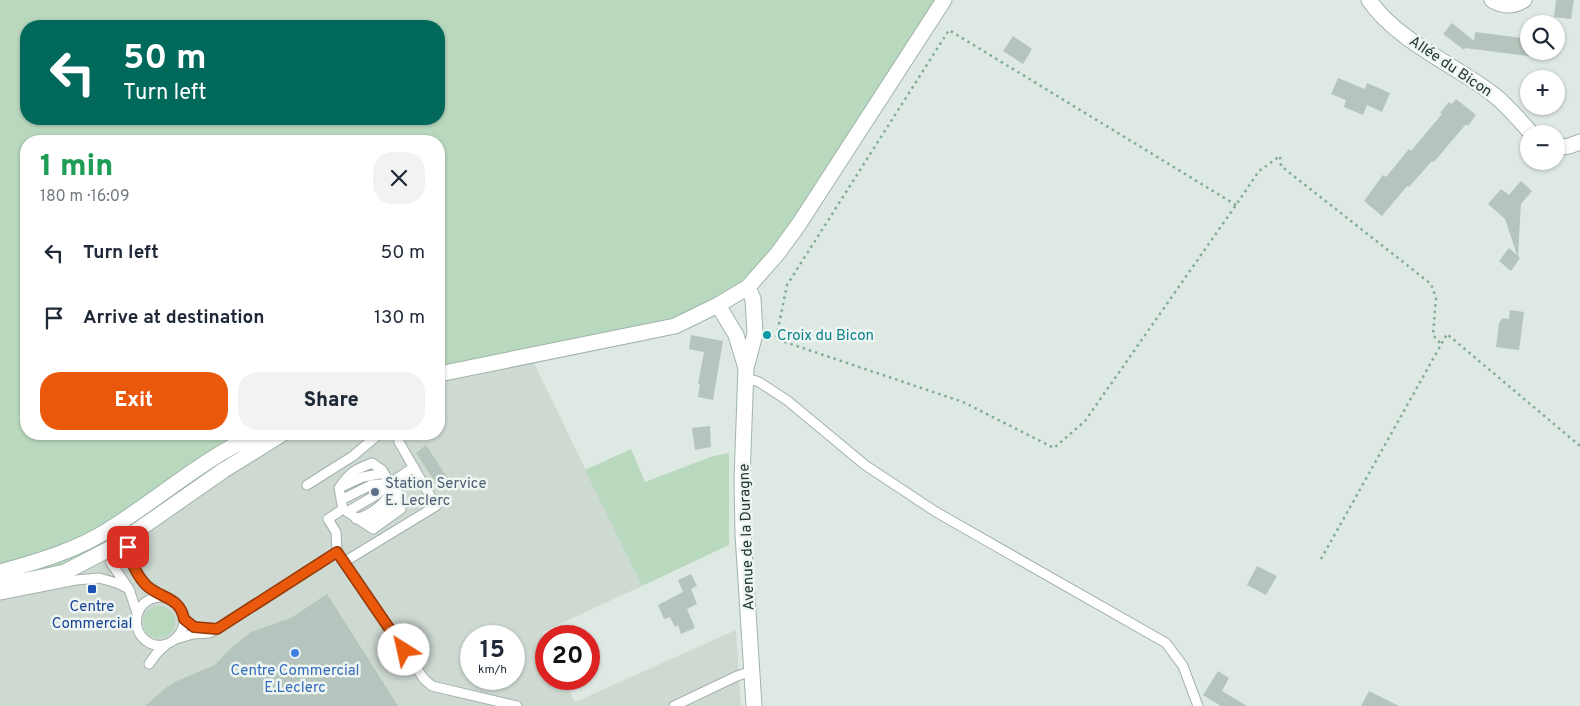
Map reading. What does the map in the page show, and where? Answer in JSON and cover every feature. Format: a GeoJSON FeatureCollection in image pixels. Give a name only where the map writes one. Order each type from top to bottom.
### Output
{"type":"FeatureCollection","features":[{"type":"Feature","properties":{"kind":"main road"},"geometry":{"type":"LineString","coordinates":[[445,373],[676,326],[718,305],[748,287],[778,253],[799,224],[944,0]]}},
{"type":"Feature","properties":{"kind":"main road","name":"Allée du Bicon"},"geometry":{"type":"LineString","coordinates":[[1369,0],[1385,20],[1495,96],[1523,125]]}},
{"type":"Feature","properties":{"kind":"main road"},"geometry":{"type":"LineString","coordinates":[[1492,0],[1501,5],[1520,3],[1524,0]]}},
{"type":"Feature","properties":{"kind":"main road"},"geometry":{"type":"LineString","coordinates":[[1565,147],[1580,142]]}},
{"type":"Feature","properties":{"kind":"main road","name":"Avenue de la Duragne"},"geometry":{"type":"LineString","coordinates":[[748,287],[753,299],[755,334],[746,373],[742,488],[743,534],[754,706]]}},
{"type":"Feature","properties":{"kind":"main road","name":"Avenue de la Duragne"},"geometry":{"type":"LineString","coordinates":[[718,305],[736,335],[746,373]]}},
{"type":"Feature","properties":{"kind":"main road"},"geometry":{"type":"LineString","coordinates":[[0,586],[65,572],[107,540],[112,528],[203,463],[245,440]]}},
{"type":"Feature","properties":{"kind":"main road"},"geometry":{"type":"LineString","coordinates":[[0,572],[136,532],[224,470],[272,440]]}},
{"type":"Feature","properties":{"kind":"lane"},"geometry":{"type":"LineString","coordinates":[[746,373],[788,401],[865,465],[936,512],[1166,643],[1183,666],[1198,706]]}},
{"type":"Feature","properties":{"kind":"lane"},"geometry":{"type":"LineString","coordinates":[[308,485],[353,456],[372,440]]}},
{"type":"Feature","properties":{"kind":"lane"},"geometry":{"type":"LineString","coordinates":[[344,562],[436,506],[399,440]]}},
{"type":"Feature","properties":{"kind":"lane"},"geometry":{"type":"LineString","coordinates":[[372,463],[382,470],[394,488],[401,509],[373,529],[356,519],[344,507],[339,488],[349,474],[372,463]]}},
{"type":"Feature","properties":{"kind":"lane"},"geometry":{"type":"LineString","coordinates":[[356,519],[371,514],[384,503],[394,488],[414,467]]}},
{"type":"Feature","properties":{"kind":"lane"},"geometry":{"type":"LineString","coordinates":[[394,488],[371,485],[328,519],[336,532],[337,552],[424,679],[432,686],[517,706]]}},
{"type":"Feature","properties":{"kind":"lane"},"geometry":{"type":"LineString","coordinates":[[344,507],[394,488]]}},
{"type":"Feature","properties":{"kind":"lane"},"geometry":{"type":"LineString","coordinates":[[128,555],[128,547],[136,532]]}},
{"type":"Feature","properties":{"kind":"lane"},"geometry":{"type":"LineString","coordinates":[[107,540],[128,555],[147,586],[176,602],[183,613],[184,619],[184,626],[176,639]]}},
{"type":"Feature","properties":{"kind":"lane"},"geometry":{"type":"LineString","coordinates":[[107,540],[112,563],[129,589],[137,613]]}},
{"type":"Feature","properties":{"kind":"lane"},"geometry":{"type":"LineString","coordinates":[[164,597],[148,600],[137,613],[136,620],[139,633],[149,643],[152,656],[149,664],[167,644],[176,639],[193,634],[209,633],[217,629],[337,552]]}},
{"type":"Feature","properties":{"kind":"lane"},"geometry":{"type":"LineString","coordinates":[[0,595],[76,580],[99,578],[117,583],[129,589]]}},
{"type":"Feature","properties":{"kind":"lane"},"geometry":{"type":"LineString","coordinates":[[184,619],[194,627],[217,629]]}},
{"type":"Feature","properties":{"kind":"lane"},"geometry":{"type":"LineString","coordinates":[[149,643],[167,644]]}},
{"type":"Feature","properties":{"kind":"lane"},"geometry":{"type":"LineString","coordinates":[[674,706],[737,676],[752,671]]}},
{"type":"Feature","properties":{"kind":"path"},"geometry":{"type":"LineString","coordinates":[[1236,205],[949,30],[787,285],[776,339],[963,402],[1054,448],[1085,421],[1236,205],[1259,171],[1280,156],[1281,166],[1431,284],[1436,298],[1433,335],[1441,344]]}},
{"type":"Feature","properties":{"kind":"path"},"geometry":{"type":"LineString","coordinates":[[1321,560],[1447,334],[1580,446]]}},
{"type":"Feature","properties":{"kind":"shaded area"},"geometry":{"type":"Polygon","coordinates":[[[534,363],[642,586],[557,625],[535,625],[535,690],[569,690],[575,702],[736,630],[741,706],[0,706],[0,599],[64,586],[81,571],[247,457],[281,440],[445,440],[445,381],[457,377],[534,363]]]}},
{"type":"Feature","properties":{"kind":"green space"},"geometry":{"type":"Polygon","coordinates":[[[0,0],[944,0],[759,276],[675,326],[445,373],[445,135],[20,135],[20,440],[273,440],[65,572],[0,586],[0,0]]]}},
{"type":"Feature","properties":{"kind":"green space"},"geometry":{"type":"Polygon","coordinates":[[[631,449],[645,482],[713,456],[729,453],[729,545],[642,586],[585,470],[631,449]]]}},
{"type":"Feature","properties":{"kind":"green space"},"geometry":{"type":"Polygon","coordinates":[[[159,606],[170,611],[175,622],[170,633],[159,638],[148,633],[143,622],[148,611],[159,606]]]}},
{"type":"Feature","properties":{"kind":"building"},"geometry":{"type":"Polygon","coordinates":[[[1556,0],[1574,0],[1571,19],[1565,18],[1565,15],[1554,15],[1556,0]]]}},
{"type":"Feature","properties":{"kind":"building"},"geometry":{"type":"Polygon","coordinates":[[[1452,23],[1474,41],[1475,32],[1520,38],[1520,55],[1465,48],[1464,50],[1443,34],[1452,23]]]}},
{"type":"Feature","properties":{"kind":"building"},"geometry":{"type":"Polygon","coordinates":[[[1013,36],[1032,49],[1023,64],[1003,51],[1013,36]]]}},
{"type":"Feature","properties":{"kind":"building"},"geometry":{"type":"Polygon","coordinates":[[[1338,78],[1365,89],[1367,83],[1390,93],[1382,112],[1367,105],[1363,115],[1344,107],[1346,100],[1331,94],[1338,78]]]}},
{"type":"Feature","properties":{"kind":"building"},"geometry":{"type":"Polygon","coordinates":[[[1456,99],[1476,115],[1434,162],[1432,161],[1409,187],[1407,186],[1382,216],[1364,201],[1383,175],[1386,177],[1409,149],[1411,151],[1442,114],[1440,113],[1449,102],[1452,104],[1456,99]]]}},
{"type":"Feature","properties":{"kind":"building"},"geometry":{"type":"Polygon","coordinates":[[[1521,181],[1532,191],[1521,204],[1518,256],[1520,258],[1511,271],[1499,261],[1509,248],[1517,255],[1505,219],[1488,204],[1501,189],[1509,195],[1521,181]]]}},
{"type":"Feature","properties":{"kind":"building"},"geometry":{"type":"Polygon","coordinates":[[[1510,310],[1524,312],[1519,350],[1496,347],[1499,323],[1503,318],[1509,319],[1510,310]]]}},
{"type":"Feature","properties":{"kind":"building"},"geometry":{"type":"Polygon","coordinates":[[[691,335],[723,341],[713,400],[698,397],[700,384],[698,384],[704,352],[689,349],[691,335]]]}},
{"type":"Feature","properties":{"kind":"building"},"geometry":{"type":"Polygon","coordinates":[[[710,426],[711,447],[695,450],[692,428],[710,426]]]}},
{"type":"Feature","properties":{"kind":"building"},"geometry":{"type":"Polygon","coordinates":[[[426,445],[446,476],[436,483],[416,453],[426,445]]]}},
{"type":"Feature","properties":{"kind":"building"},"geometry":{"type":"Polygon","coordinates":[[[1257,566],[1277,576],[1266,595],[1247,585],[1257,566]]]}},
{"type":"Feature","properties":{"kind":"building"},"geometry":{"type":"Polygon","coordinates":[[[691,574],[697,586],[691,589],[697,604],[687,609],[695,628],[681,634],[678,625],[675,627],[670,617],[664,619],[658,605],[683,592],[678,580],[691,574]]]}},
{"type":"Feature","properties":{"kind":"building","name":"Centre Commercial E.Leclerc"},"geometry":{"type":"Polygon","coordinates":[[[327,594],[398,706],[145,706],[177,681],[215,665],[231,648],[251,632],[291,618],[327,594]]]}},
{"type":"Feature","properties":{"kind":"building"},"geometry":{"type":"Polygon","coordinates":[[[1218,671],[1229,678],[1222,691],[1247,706],[1221,706],[1203,695],[1218,671]]]}},
{"type":"Feature","properties":{"kind":"building"},"geometry":{"type":"Polygon","coordinates":[[[1369,691],[1399,706],[1361,706],[1369,691]]]}},
{"type":"Feature","properties":{"kind":"place","name":"Croix du Bicon"},"geometry":{"type":"Point","coordinates":[767,335]}},
{"type":"Feature","properties":{"kind":"place","name":"Station Service E. Leclerc"},"geometry":{"type":"Point","coordinates":[375,492]}},
{"type":"Feature","properties":{"kind":"place","name":"Centre Commercial"},"geometry":{"type":"Point","coordinates":[92,589]}},
{"type":"Feature","properties":{"kind":"place","name":"Centre Commercial E.Leclerc"},"geometry":{"type":"Point","coordinates":[295,653]}},
{"type":"Feature","properties":{"kind":"route"},"geometry":{"type":"LineString","coordinates":[[128,547],[128,555],[147,586],[176,602],[183,613],[184,619],[194,627],[217,629],[337,552],[404,650]]}}]}
